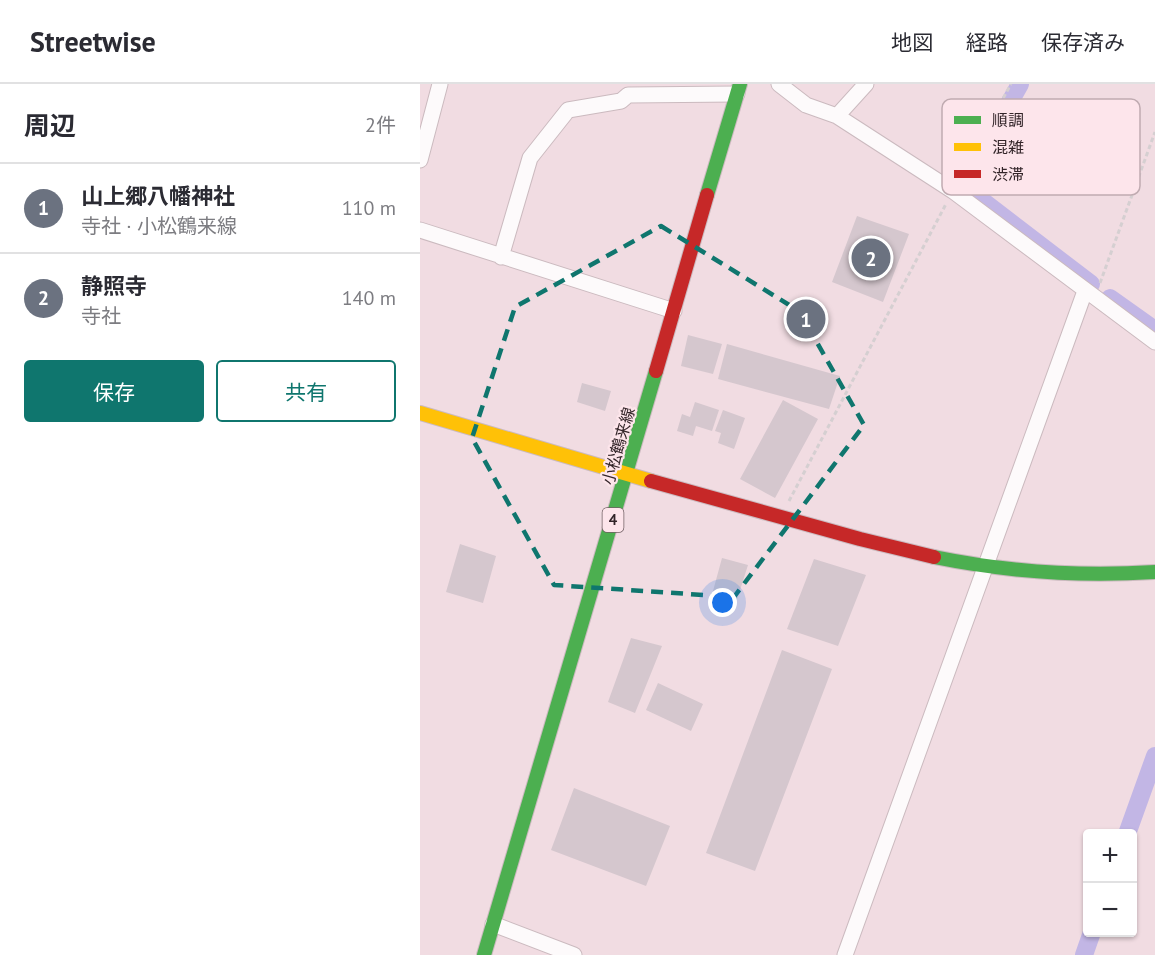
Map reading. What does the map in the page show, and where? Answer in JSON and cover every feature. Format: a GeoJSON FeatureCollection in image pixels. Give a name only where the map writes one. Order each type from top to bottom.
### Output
{"type":"FeatureCollection","features":[{"type":"Feature","properties":{"kind":"main road","name":"小松鶴来線"},"geometry":{"type":"LineString","coordinates":[[484,955],[739,89]]}},
{"type":"Feature","properties":{"kind":"main road"},"geometry":{"type":"LineString","coordinates":[[420,413],[627,475],[923,556],[984,567],[1041,573],[1104,575],[1155,572]]}},
{"type":"Feature","properties":{"kind":"street"},"geometry":{"type":"LineString","coordinates":[[420,160],[440,84]]}},
{"type":"Feature","properties":{"kind":"street"},"geometry":{"type":"LineString","coordinates":[[778,84],[806,105],[837,116],[942,184]]}},
{"type":"Feature","properties":{"kind":"street"},"geometry":{"type":"LineString","coordinates":[[837,116],[866,84]]}},
{"type":"Feature","properties":{"kind":"street"},"geometry":{"type":"LineString","coordinates":[[501,257],[530,158],[568,110],[621,101],[628,95],[739,89]]}},
{"type":"Feature","properties":{"kind":"street"},"geometry":{"type":"LineString","coordinates":[[958,195],[1155,342]]}},
{"type":"Feature","properties":{"kind":"street"},"geometry":{"type":"LineString","coordinates":[[420,230],[674,311]]}},
{"type":"Feature","properties":{"kind":"street"},"geometry":{"type":"LineString","coordinates":[[845,955],[984,567],[1090,294]]}},
{"type":"Feature","properties":{"kind":"street"},"geometry":{"type":"LineString","coordinates":[[493,924],[574,955]]}},
{"type":"Feature","properties":{"kind":"path"},"geometry":{"type":"LineString","coordinates":[[1003,99],[1011,84]]}},
{"type":"Feature","properties":{"kind":"path"},"geometry":{"type":"LineString","coordinates":[[1140,169],[1155,132]]}},
{"type":"Feature","properties":{"kind":"path"},"geometry":{"type":"LineString","coordinates":[[780,518],[951,195]]}},
{"type":"Feature","properties":{"kind":"path"},"geometry":{"type":"LineString","coordinates":[[1090,294],[1130,195]]}},
{"type":"Feature","properties":{"kind":"highlighted area"},"geometry":{"type":"Polygon","coordinates":[[[661,226],[799,311],[864,425],[734,597],[554,585],[472,438],[515,307],[661,226]]]}},
{"type":"Feature","properties":{"kind":"building"},"geometry":{"type":"Polygon","coordinates":[[[857,216],[909,234],[883,302],[832,282],[857,216]]]}},
{"type":"Feature","properties":{"kind":"building"},"geometry":{"type":"Polygon","coordinates":[[[797,300],[822,309],[811,338],[786,329],[797,300]]]}},
{"type":"Feature","properties":{"kind":"building"},"geometry":{"type":"Polygon","coordinates":[[[688,335],[722,344],[713,374],[681,366],[688,335]]]}},
{"type":"Feature","properties":{"kind":"building"},"geometry":{"type":"Polygon","coordinates":[[[727,344],[840,376],[829,409],[718,379],[727,344]]]}},
{"type":"Feature","properties":{"kind":"building"},"geometry":{"type":"Polygon","coordinates":[[[582,383],[611,391],[605,411],[577,402],[582,383]]]}},
{"type":"Feature","properties":{"kind":"building"},"geometry":{"type":"Polygon","coordinates":[[[783,400],[818,419],[775,498],[740,479],[783,400]]]}},
{"type":"Feature","properties":{"kind":"building"},"geometry":{"type":"Polygon","coordinates":[[[695,402],[719,410],[712,431],[696,426],[693,436],[677,431],[682,414],[690,417],[695,402]]]}},
{"type":"Feature","properties":{"kind":"building"},"geometry":{"type":"Polygon","coordinates":[[[723,410],[745,418],[734,449],[718,443],[721,433],[715,431],[723,410]]]}},
{"type":"Feature","properties":{"kind":"building"},"geometry":{"type":"Polygon","coordinates":[[[460,544],[496,556],[483,603],[446,592],[460,544]]]}},
{"type":"Feature","properties":{"kind":"building"},"geometry":{"type":"Polygon","coordinates":[[[722,558],[748,565],[734,609],[710,602],[722,558]]]}},
{"type":"Feature","properties":{"kind":"building"},"geometry":{"type":"Polygon","coordinates":[[[814,559],[866,575],[838,646],[787,629],[814,559]]]}},
{"type":"Feature","properties":{"kind":"building"},"geometry":{"type":"Polygon","coordinates":[[[631,638],[662,646],[635,713],[608,702],[631,638]]]}},
{"type":"Feature","properties":{"kind":"building"},"geometry":{"type":"Polygon","coordinates":[[[782,650],[832,669],[755,871],[706,853],[782,650]]]}},
{"type":"Feature","properties":{"kind":"building"},"geometry":{"type":"Polygon","coordinates":[[[658,683],[703,704],[691,731],[646,710],[658,683]]]}},
{"type":"Feature","properties":{"kind":"building"},"geometry":{"type":"Polygon","coordinates":[[[574,788],[670,826],[646,886],[551,850],[574,788]]]}},
{"type":"Feature","properties":{"kind":"waterway"},"geometry":{"type":"LineString","coordinates":[[1012,99],[1020,84]]}},
{"type":"Feature","properties":{"kind":"waterway"},"geometry":{"type":"LineString","coordinates":[[975,195],[1091,284]]}},
{"type":"Feature","properties":{"kind":"waterway"},"geometry":{"type":"LineString","coordinates":[[1110,298],[1155,330]]}},
{"type":"Feature","properties":{"kind":"waterway"},"geometry":{"type":"LineString","coordinates":[[1129,829],[1155,756]]}},
{"type":"Feature","properties":{"kind":"waterway"},"geometry":{"type":"LineString","coordinates":[[1084,955],[1090,937]]}},
{"type":"Feature","properties":{"kind":"traffic: fast"},"geometry":{"type":"LineString","coordinates":[[707,195],[740,84]]}},
{"type":"Feature","properties":{"kind":"traffic: fast"},"geometry":{"type":"LineString","coordinates":[[484,955],[656,371]]}},
{"type":"Feature","properties":{"kind":"traffic: fast"},"geometry":{"type":"LineString","coordinates":[[934,557],[1044,572],[1099,574],[1155,572]]}},
{"type":"Feature","properties":{"kind":"traffic: slow"},"geometry":{"type":"LineString","coordinates":[[420,413],[651,481]]}},
{"type":"Feature","properties":{"kind":"traffic: jam"},"geometry":{"type":"LineString","coordinates":[[656,371],[707,195]]}},
{"type":"Feature","properties":{"kind":"traffic: jam"},"geometry":{"type":"LineString","coordinates":[[651,481],[860,539],[934,557]]}},
{"type":"Feature","properties":{"kind":"place","name":"静照寺"},"geometry":{"type":"Point","coordinates":[871,258]}},
{"type":"Feature","properties":{"kind":"place","name":"山上郷八幡神社"},"geometry":{"type":"Point","coordinates":[806,319]}}]}
